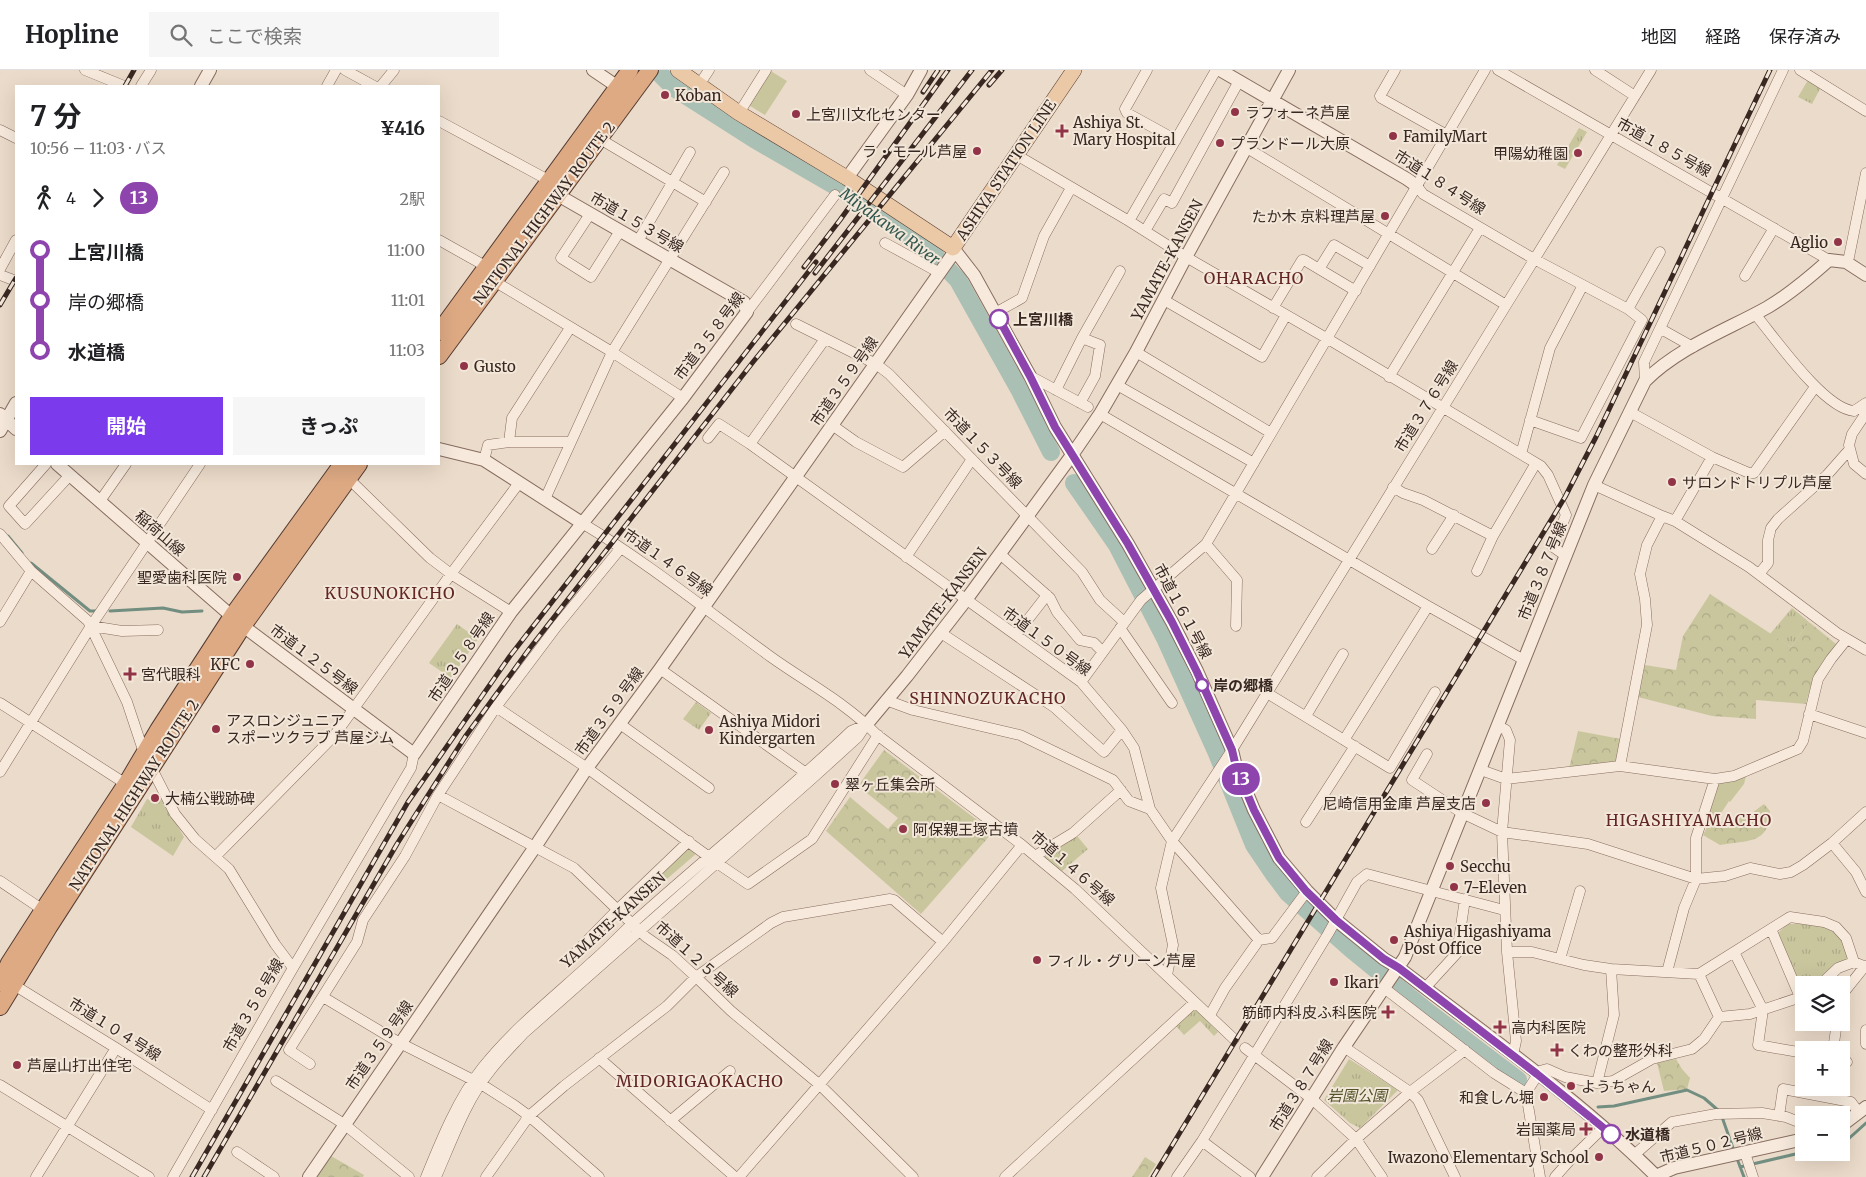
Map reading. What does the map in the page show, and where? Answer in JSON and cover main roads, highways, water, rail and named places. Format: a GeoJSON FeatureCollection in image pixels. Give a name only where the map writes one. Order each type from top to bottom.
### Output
{"type":"FeatureCollection","features":[{"type":"Feature","properties":{"kind":"highway","name":"NATIONAL HIGHWAY ROUTE 2"},"geometry":{"type":"LineString","coordinates":[[553,188],[600,139],[624,92],[630,70]]}},
{"type":"Feature","properties":{"kind":"highway","name":"NATIONAL HIGHWAY ROUTE 2"},"geometry":{"type":"LineString","coordinates":[[440,354],[491,274],[553,188],[624,92],[649,71]]}},
{"type":"Feature","properties":{"kind":"highway","name":"NATIONAL HIGHWAY ROUTE 2"},"geometry":{"type":"LineString","coordinates":[[440,331],[491,274]]}},
{"type":"Feature","properties":{"kind":"highway","name":"NATIONAL HIGHWAY ROUTE 2"},"geometry":{"type":"LineString","coordinates":[[0,1007],[4,980],[10,963],[126,784],[144,753],[345,471],[357,465]]}},
{"type":"Feature","properties":{"kind":"highway","name":"NATIONAL HIGHWAY ROUTE 2"},"geometry":{"type":"LineString","coordinates":[[4,980],[152,768],[237,621]]}},
{"type":"Feature","properties":{"kind":"main road","name":"ASHIYA STATION LINE"},"geometry":{"type":"LineString","coordinates":[[678,70],[739,113],[847,178],[948,260],[1016,154],[1074,70]]}},
{"type":"Feature","properties":{"kind":"waterway","name":"Miyakawa River"},"geometry":{"type":"LineString","coordinates":[[656,70],[674,88],[754,139],[837,187],[882,216],[933,254],[958,280],[1019,389],[1051,452]]}},
{"type":"Feature","properties":{"kind":"waterway","name":"Miyakawa River"},"geometry":{"type":"LineString","coordinates":[[1074,483],[1117,545],[1165,638],[1216,751],[1254,845],[1273,873],[1288,893],[1351,949],[1428,1012],[1518,1080]]}},
{"type":"Feature","properties":{"kind":"waterway"},"geometry":{"type":"LineString","coordinates":[[8,536],[22,553]]}},
{"type":"Feature","properties":{"kind":"waterway"},"geometry":{"type":"LineString","coordinates":[[31,563],[90,611],[96,611]]}},
{"type":"Feature","properties":{"kind":"waterway"},"geometry":{"type":"LineString","coordinates":[[110,611],[163,608],[182,612],[202,611]]}},
{"type":"Feature","properties":{"kind":"waterway","name":"Miyakawa River"},"geometry":{"type":"LineString","coordinates":[[1598,1107],[1614,1106],[1687,1090],[1704,1098],[1719,1111]]}},
{"type":"Feature","properties":{"kind":"waterway","name":"Miyakawa River"},"geometry":{"type":"LineString","coordinates":[[1722,1117],[1734,1151]]}},
{"type":"Feature","properties":{"kind":"waterway","name":"Miyakawa River"},"geometry":{"type":"LineString","coordinates":[[1850,1137],[1866,1123]]}},
{"type":"Feature","properties":{"kind":"waterway","name":"Miyakawa River"},"geometry":{"type":"LineString","coordinates":[[1740,1167],[1795,1154]]}},
{"type":"Feature","properties":{"kind":"waterway","name":"Miyakawa River"},"geometry":{"type":"LineString","coordinates":[[1736,1156],[1744,1177]]}},
{"type":"Feature","properties":{"kind":"railway"},"geometry":{"type":"LineString","coordinates":[[126,85],[134,70]]}},
{"type":"Feature","properties":{"kind":"railway"},"geometry":{"type":"LineString","coordinates":[[923,92],[938,70]]}},
{"type":"Feature","properties":{"kind":"railway"},"geometry":{"type":"LineString","coordinates":[[804,267],[948,70]]}},
{"type":"Feature","properties":{"kind":"railway"},"geometry":{"type":"LineString","coordinates":[[815,273],[972,70]]}},
{"type":"Feature","properties":{"kind":"railway"},"geometry":{"type":"LineString","coordinates":[[204,1177],[397,844],[465,737],[530,648],[753,362],[992,70]]}},
{"type":"Feature","properties":{"kind":"railway"},"geometry":{"type":"LineString","coordinates":[[989,85],[1002,70]]}},
{"type":"Feature","properties":{"kind":"railway"},"geometry":{"type":"LineString","coordinates":[[1153,1177],[1565,497],[1596,437],[1770,70]]}},
{"type":"Feature","properties":{"kind":"railway"},"geometry":{"type":"LineString","coordinates":[[192,1177],[408,802],[510,656],[816,262]]}},
{"type":"Feature","properties":{"kind":"railway"},"geometry":{"type":"LineString","coordinates":[[0,305],[15,280]]}},
{"type":"Feature","properties":{"kind":"place","name":"Koban"},"geometry":{"type":"Point","coordinates":[665,95]}},
{"type":"Feature","properties":{"kind":"place","name":"ラフォーネ芦屋"},"geometry":{"type":"Point","coordinates":[1235,112]}},
{"type":"Feature","properties":{"kind":"place","name":"上宮川文化センター"},"geometry":{"type":"Point","coordinates":[796,114]}},
{"type":"Feature","properties":{"kind":"place","name":"Ashiya St. Mary Hospital"},"geometry":{"type":"Point","coordinates":[1062,131]}},
{"type":"Feature","properties":{"kind":"place","name":"FamilyMart"},"geometry":{"type":"Point","coordinates":[1393,136]}},
{"type":"Feature","properties":{"kind":"place","name":"プランドール大原"},"geometry":{"type":"Point","coordinates":[1220,143]}},
{"type":"Feature","properties":{"kind":"place","name":"ラ・モール芦屋"},"geometry":{"type":"Point","coordinates":[977,151]}},
{"type":"Feature","properties":{"kind":"place","name":"甲陽幼稚園"},"geometry":{"type":"Point","coordinates":[1578,153]}},
{"type":"Feature","properties":{"kind":"place","name":"たか木 京料理芦屋"},"geometry":{"type":"Point","coordinates":[1385,216]}},
{"type":"Feature","properties":{"kind":"place","name":"Aglio"},"geometry":{"type":"Point","coordinates":[1838,242]}},
{"type":"Feature","properties":{"kind":"place","name":"上宮川橋"},"geometry":{"type":"Point","coordinates":[999,319]}},
{"type":"Feature","properties":{"kind":"place","name":"Gusto"},"geometry":{"type":"Point","coordinates":[464,366]}},
{"type":"Feature","properties":{"kind":"place","name":"サロンドトリプル芦屋"},"geometry":{"type":"Point","coordinates":[1672,482]}},
{"type":"Feature","properties":{"kind":"place","name":"聖愛歯科医院"},"geometry":{"type":"Point","coordinates":[237,577]}},
{"type":"Feature","properties":{"kind":"place","name":"KFC"},"geometry":{"type":"Point","coordinates":[250,664]}},
{"type":"Feature","properties":{"kind":"place","name":"宮代眼科"},"geometry":{"type":"Point","coordinates":[130,674]}},
{"type":"Feature","properties":{"kind":"place","name":"岸の郷橋"},"geometry":{"type":"Point","coordinates":[1202,685]}},
{"type":"Feature","properties":{"kind":"place","name":"アスロンジュニア スポーツクラブ 芦屋ジム"},"geometry":{"type":"Point","coordinates":[216,729]}},
{"type":"Feature","properties":{"kind":"place","name":"Ashiya Midori Kindergarten"},"geometry":{"type":"Point","coordinates":[709,730]}},
{"type":"Feature","properties":{"kind":"place","name":"翠ヶ丘集会所"},"geometry":{"type":"Point","coordinates":[835,784]}},
{"type":"Feature","properties":{"kind":"place","name":"大楠公戦跡碑"},"geometry":{"type":"Point","coordinates":[155,798]}},
{"type":"Feature","properties":{"kind":"place","name":"尼崎信用金庫 芦屋支店"},"geometry":{"type":"Point","coordinates":[1486,803]}},
{"type":"Feature","properties":{"kind":"place","name":"阿保親王塚古墳"},"geometry":{"type":"Point","coordinates":[903,829]}},
{"type":"Feature","properties":{"kind":"place","name":"Secchu"},"geometry":{"type":"Point","coordinates":[1450,866]}},
{"type":"Feature","properties":{"kind":"place","name":"7-Eleven"},"geometry":{"type":"Point","coordinates":[1454,887]}},
{"type":"Feature","properties":{"kind":"place","name":"Ashiya Higashiyama Post Office"},"geometry":{"type":"Point","coordinates":[1394,940]}},
{"type":"Feature","properties":{"kind":"place","name":"フィル・グリーン芦屋"},"geometry":{"type":"Point","coordinates":[1037,960]}},
{"type":"Feature","properties":{"kind":"place","name":"Ikari"},"geometry":{"type":"Point","coordinates":[1334,982]}},
{"type":"Feature","properties":{"kind":"place","name":"筋師内科皮ふ科医院"},"geometry":{"type":"Point","coordinates":[1388,1012]}},
{"type":"Feature","properties":{"kind":"place","name":"高内科医院"},"geometry":{"type":"Point","coordinates":[1500,1027]}},
{"type":"Feature","properties":{"kind":"place","name":"くわの整形外科"},"geometry":{"type":"Point","coordinates":[1557,1050]}},
{"type":"Feature","properties":{"kind":"place","name":"芦屋山打出住宅"},"geometry":{"type":"Point","coordinates":[17,1065]}},
{"type":"Feature","properties":{"kind":"place","name":"ようちゃん"},"geometry":{"type":"Point","coordinates":[1571,1086]}},
{"type":"Feature","properties":{"kind":"place","name":"和食しん堀"},"geometry":{"type":"Point","coordinates":[1544,1097]}},
{"type":"Feature","properties":{"kind":"place","name":"岩国薬局"},"geometry":{"type":"Point","coordinates":[1586,1129]}},
{"type":"Feature","properties":{"kind":"place","name":"水道橋"},"geometry":{"type":"Point","coordinates":[1611,1134]}},
{"type":"Feature","properties":{"kind":"place","name":"Iwazono Elementary School"},"geometry":{"type":"Point","coordinates":[1599,1157]}},
{"type":"Feature","properties":{"kind":"district","name":"OHARACHO"},"geometry":{"type":"Point","coordinates":[1254,278]}},
{"type":"Feature","properties":{"kind":"district","name":"KUSUNOKICHO"},"geometry":{"type":"Point","coordinates":[390,593]}},
{"type":"Feature","properties":{"kind":"district","name":"SHINNOZUKACHO"},"geometry":{"type":"Point","coordinates":[988,698]}},
{"type":"Feature","properties":{"kind":"district","name":"HIGASHIYAMACHO"},"geometry":{"type":"Point","coordinates":[1689,820]}},
{"type":"Feature","properties":{"kind":"district","name":"MIDORIGAOKACHO"},"geometry":{"type":"Point","coordinates":[700,1081]}},
{"type":"Feature","properties":{"kind":"park label","name":"岩園公園"},"geometry":{"type":"Point","coordinates":[1357,1095]}}]}
